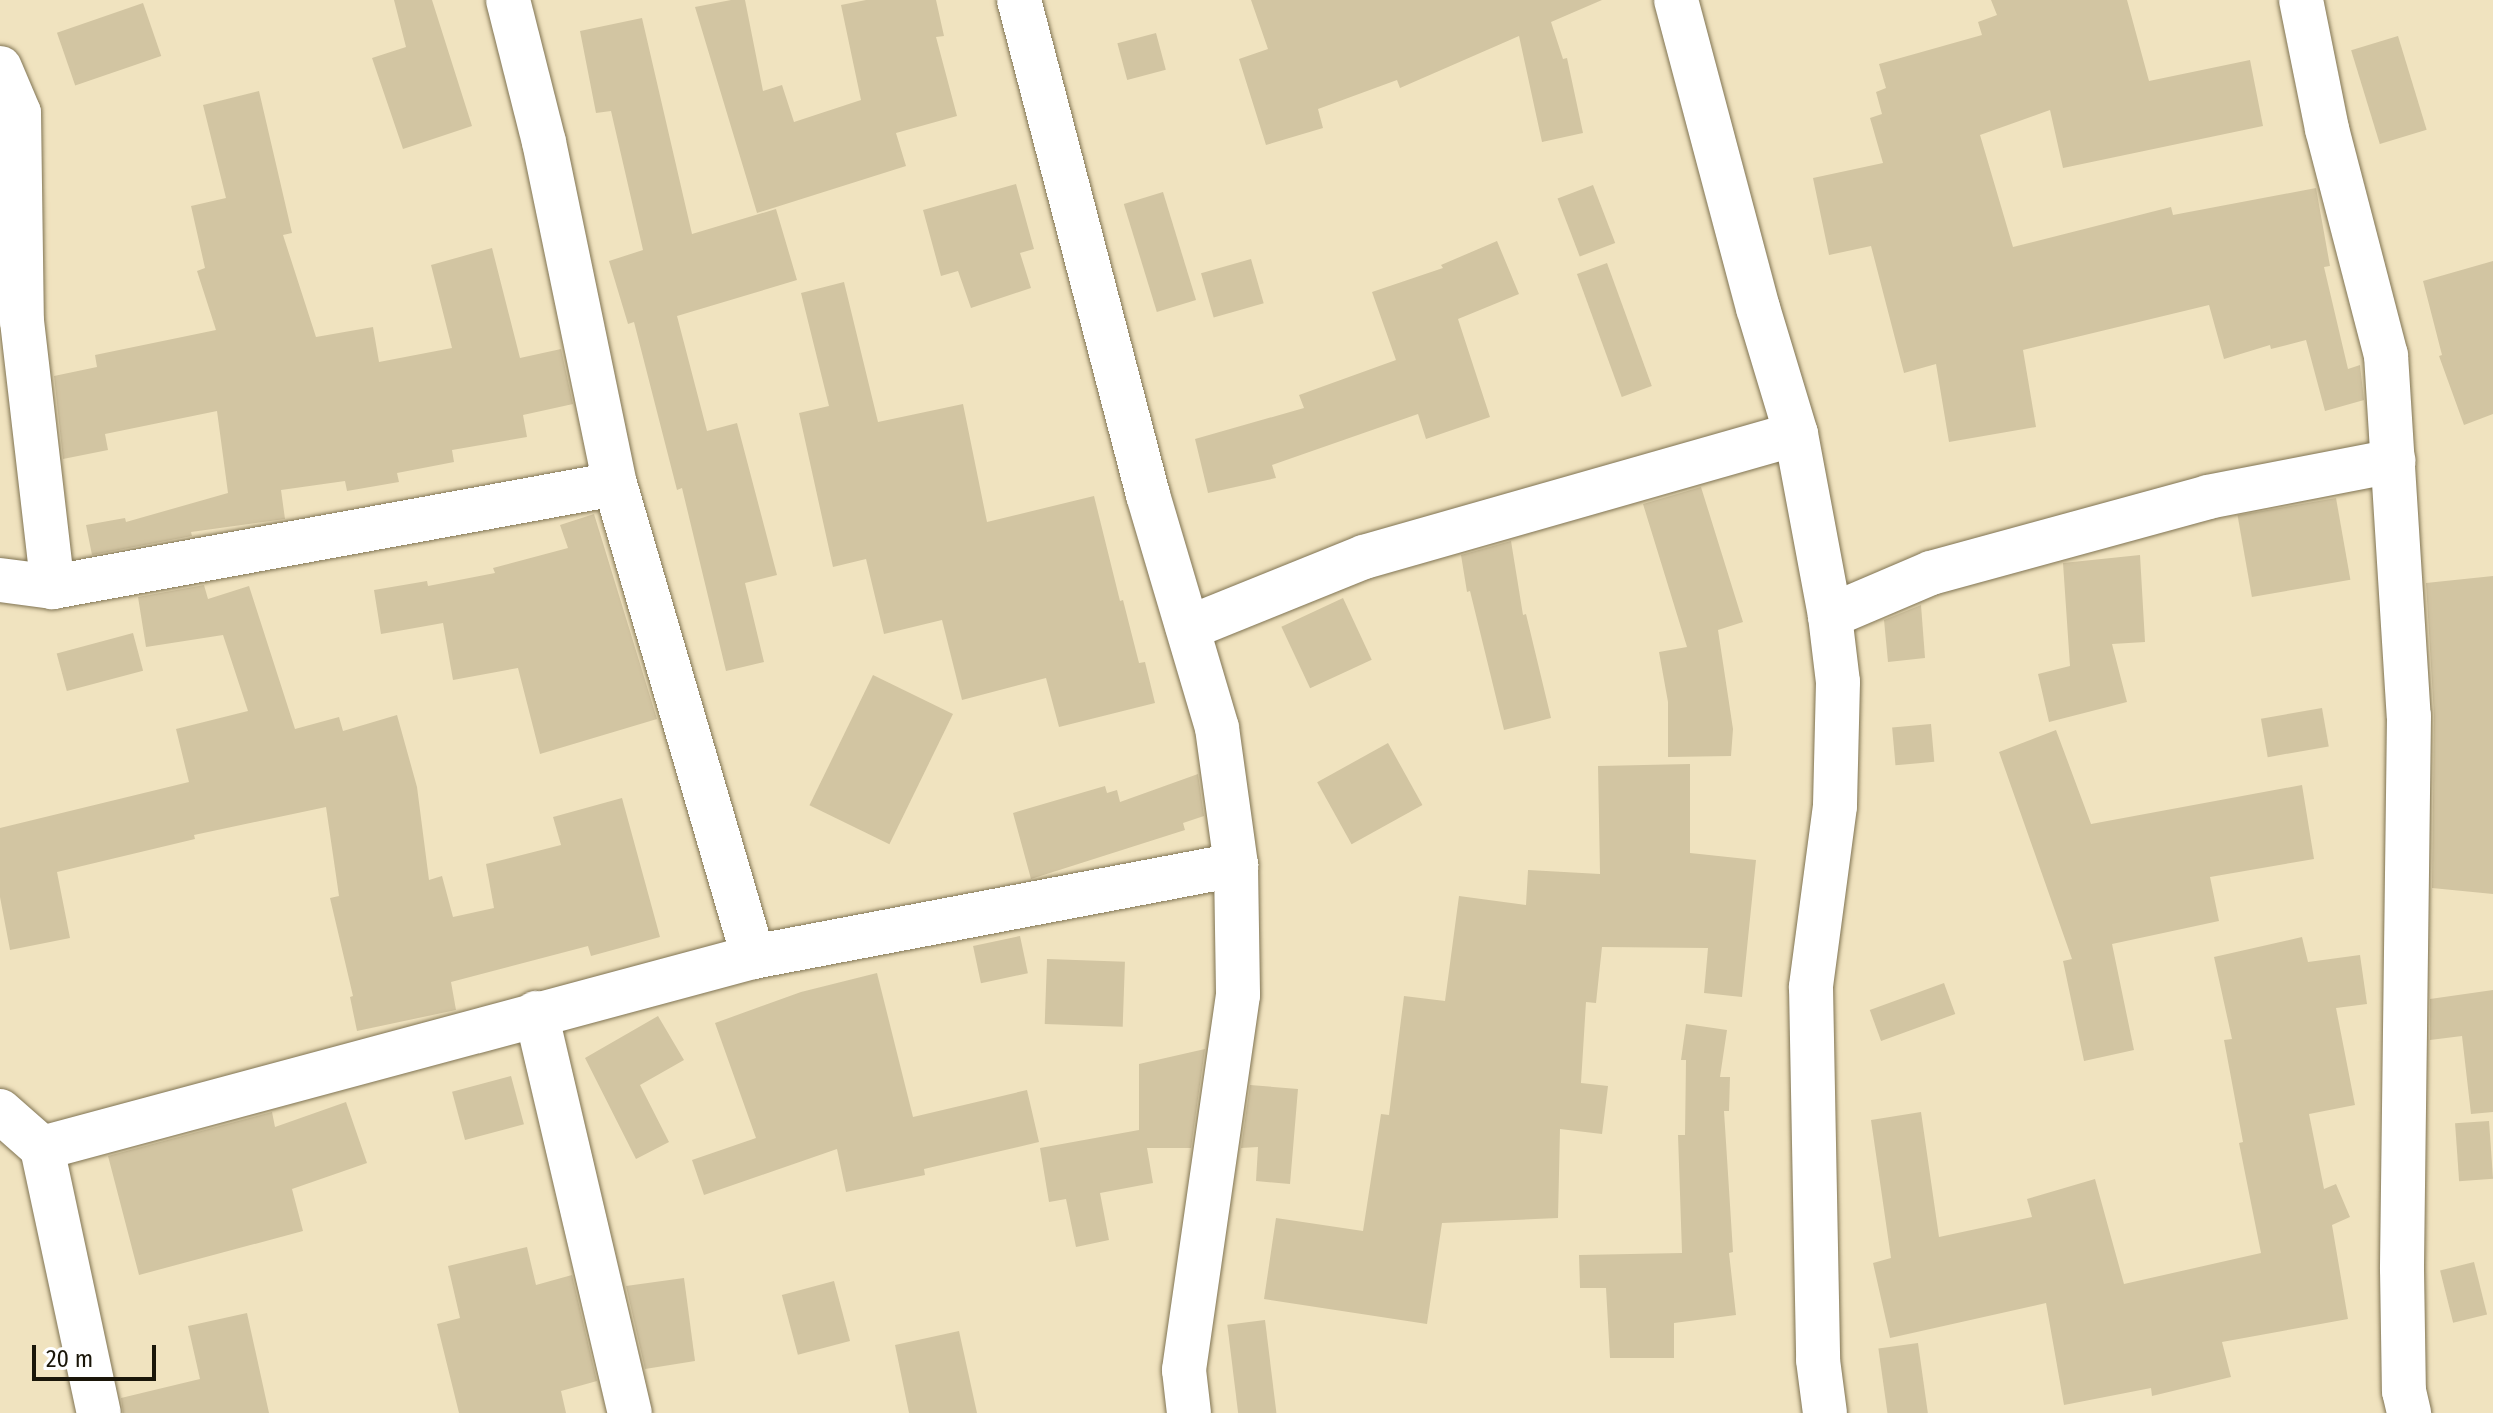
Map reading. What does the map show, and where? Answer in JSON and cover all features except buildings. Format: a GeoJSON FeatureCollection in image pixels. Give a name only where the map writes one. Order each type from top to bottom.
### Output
{"type":"FeatureCollection","features":[{"type":"Feature","properties":{"kind":"street"},"geometry":{"type":"LineString","coordinates":[[508,0],[544,142],[615,484],[753,957]]}},
{"type":"Feature","properties":{"kind":"street"},"geometry":{"type":"LineString","coordinates":[[1019,0],[1148,495],[1217,728],[1236,865],[1238,995],[1184,1370],[1189,1413]]}},
{"type":"Feature","properties":{"kind":"street"},"geometry":{"type":"LineString","coordinates":[[1676,0],[1758,308],[1796,434],[1830,616],[1838,682],[1835,806],[1811,987],[1818,1360],[1825,1413]]}},
{"type":"Feature","properties":{"kind":"street"},"geometry":{"type":"LineString","coordinates":[[2301,0],[2327,129],[2386,355],[2409,716],[2402,1269],[2404,1391],[2409,1413]]}},
{"type":"Feature","properties":{"kind":"street"},"geometry":{"type":"LineString","coordinates":[[0,68],[19,113],[22,321],[53,587]]}},
{"type":"Feature","properties":{"kind":"street"},"geometry":{"type":"LineString","coordinates":[[1188,628],[1364,557],[1796,434]]}},
{"type":"Feature","properties":{"kind":"street"},"geometry":{"type":"LineString","coordinates":[[1830,616],[1931,573],[2208,497],[2394,461]]}},
{"type":"Feature","properties":{"kind":"street"},"geometry":{"type":"LineString","coordinates":[[0,580],[53,587],[615,484]]}},
{"type":"Feature","properties":{"kind":"street"},"geometry":{"type":"LineString","coordinates":[[42,1148],[753,957],[1236,865]]}},
{"type":"Feature","properties":{"kind":"street"},"geometry":{"type":"LineString","coordinates":[[536,1013],[630,1413]]}},
{"type":"Feature","properties":{"kind":"street"},"geometry":{"type":"LineString","coordinates":[[0,1111],[42,1148],[99,1413]]}}]}
